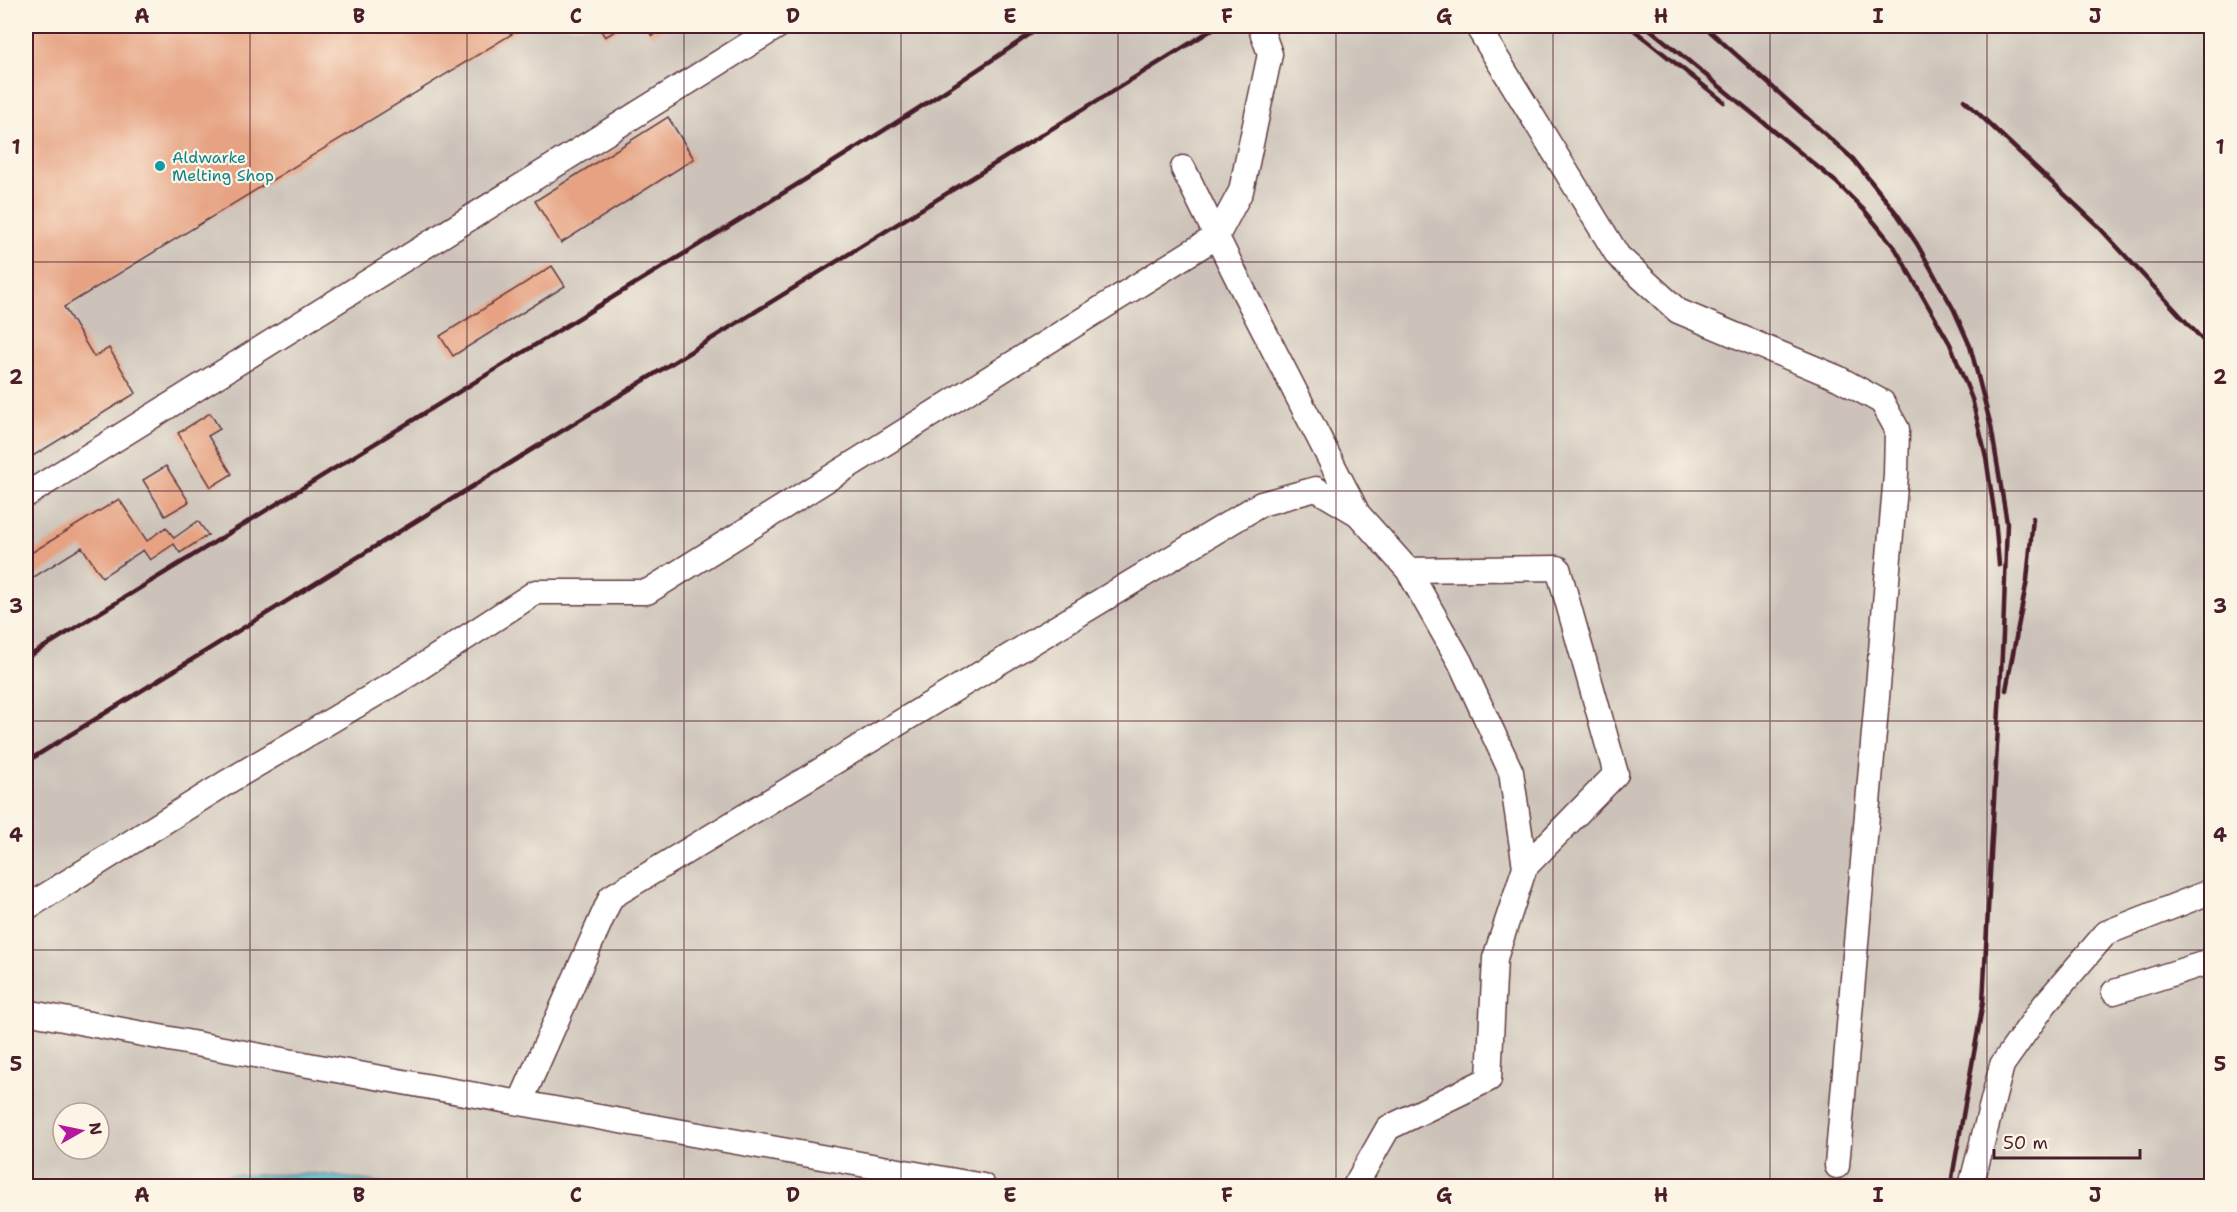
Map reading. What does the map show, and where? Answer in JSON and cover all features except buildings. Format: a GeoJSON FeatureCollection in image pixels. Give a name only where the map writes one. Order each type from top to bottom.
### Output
{"type":"FeatureCollection","features":[{"type":"Feature","properties":{"kind":"lane"},"geometry":{"type":"LineString","coordinates":[[26,495],[779,26]]}},
{"type":"Feature","properties":{"kind":"lane"},"geometry":{"type":"LineString","coordinates":[[26,908],[230,781],[413,672],[536,592],[647,591],[1217,236],[1241,191],[1270,54],[1260,26]]}},
{"type":"Feature","properties":{"kind":"lane"},"geometry":{"type":"LineString","coordinates":[[1477,26],[1618,256],[1678,311],[1838,378],[1882,402],[1898,429],[1896,475],[1837,1166]]}},
{"type":"Feature","properties":{"kind":"lane"},"geometry":{"type":"LineString","coordinates":[[1183,168],[1358,514],[1408,570],[1460,662],[1511,772],[1525,867]]}},
{"type":"Feature","properties":{"kind":"lane"},"geometry":{"type":"LineString","coordinates":[[519,1103],[610,897],[1261,504],[1316,489],[1358,514]]}},
{"type":"Feature","properties":{"kind":"lane"},"geometry":{"type":"LineString","coordinates":[[1355,1186],[1388,1128],[1489,1079],[1495,958],[1525,867],[1616,774],[1558,568],[1408,570]]}},
{"type":"Feature","properties":{"kind":"lane"},"geometry":{"type":"LineString","coordinates":[[1971,1186],[2002,1065],[2045,1004],[2106,933],[2211,891]]}},
{"type":"Feature","properties":{"kind":"lane"},"geometry":{"type":"LineString","coordinates":[[2114,992],[2211,961]]}},
{"type":"Feature","properties":{"kind":"lane"},"geometry":{"type":"LineString","coordinates":[[26,1012],[983,1186]]}},
{"type":"Feature","properties":{"kind":"shaded area"},"geometry":{"type":"Polygon","coordinates":[[[26,26],[2211,26],[2211,1186],[26,1186],[26,26]]]}},
{"type":"Feature","properties":{"kind":"water"},"geometry":{"type":"Polygon","coordinates":[[[319,1174],[403,1186],[206,1186],[230,1175],[319,1174]]]}},
{"type":"Feature","properties":{"kind":"railway"},"geometry":{"type":"LineString","coordinates":[[26,658],[825,167],[1042,26]]}},
{"type":"Feature","properties":{"kind":"railway"},"geometry":{"type":"LineString","coordinates":[[26,762],[1218,26]]}},
{"type":"Feature","properties":{"kind":"railway"},"geometry":{"type":"LineString","coordinates":[[1629,26],[1724,102]]}},
{"type":"Feature","properties":{"kind":"railway"},"geometry":{"type":"LineString","coordinates":[[1646,26],[1836,182],[1865,211],[1895,248],[1950,344],[1972,399],[1986,457],[1999,565]]}},
{"type":"Feature","properties":{"kind":"railway"},"geometry":{"type":"LineString","coordinates":[[1704,26],[1853,159],[1897,214],[1917,244],[1954,310],[1970,346],[1991,426],[2007,523],[2003,635],[1983,1002],[1952,1178]]}},
{"type":"Feature","properties":{"kind":"railway"},"geometry":{"type":"LineString","coordinates":[[1964,100],[2097,225],[2212,350]]}},
{"type":"Feature","properties":{"kind":"railway"},"geometry":{"type":"LineString","coordinates":[[2006,690],[2027,580],[2033,518]]}},
{"type":"Feature","properties":{"kind":"place","name":"Aldwarke Melting Shop"},"geometry":{"type":"Point","coordinates":[160,166]}}]}
